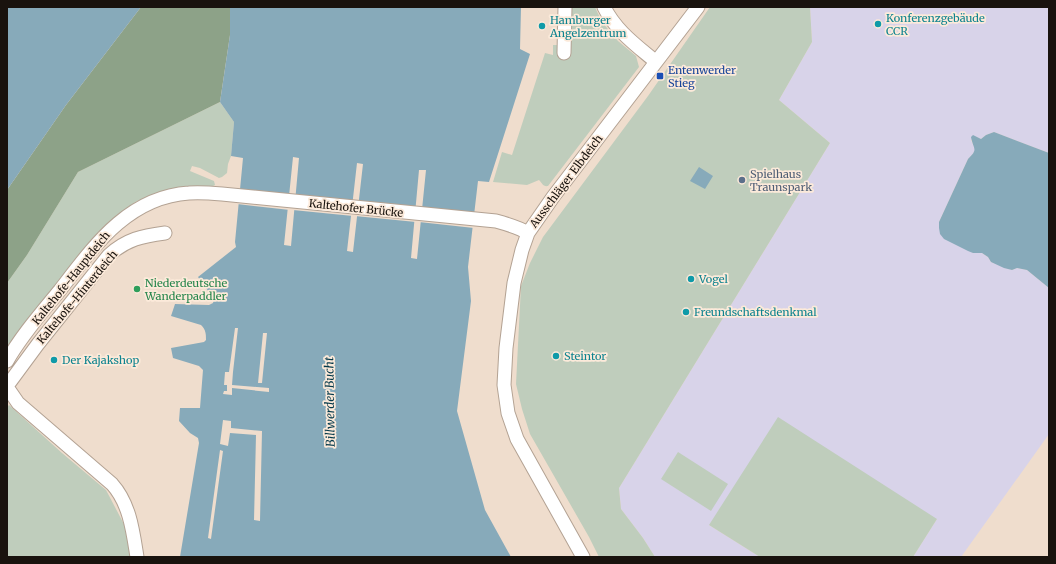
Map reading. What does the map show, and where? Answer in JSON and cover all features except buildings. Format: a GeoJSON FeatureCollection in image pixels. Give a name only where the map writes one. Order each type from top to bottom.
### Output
{"type":"FeatureCollection","features":[{"type":"Feature","properties":{"kind":"street"},"geometry":{"type":"LineString","coordinates":[[564,53],[565,7]]}},
{"type":"Feature","properties":{"kind":"street"},"geometry":{"type":"LineString","coordinates":[[604,7],[610,19],[622,33],[656,62]]}},
{"type":"Feature","properties":{"kind":"street","name":"Ausschläger Elbdeich"},"geometry":{"type":"LineString","coordinates":[[583,557],[518,439],[508,413],[504,385],[506,348],[514,283],[528,233],[545,208],[698,7]]}},
{"type":"Feature","properties":{"kind":"street","name":"Kaltehofe-Hauptdeich"},"geometry":{"type":"LineString","coordinates":[[7,361],[13,350],[81,263],[107,233],[124,218],[153,201],[178,194],[203,192],[238,196]]}},
{"type":"Feature","properties":{"kind":"street","name":"Kaltehofer Brücke"},"geometry":{"type":"LineString","coordinates":[[238,196],[496,221],[521,228],[528,233]]}},
{"type":"Feature","properties":{"kind":"street","name":"Kaltehofe-Hinterdeich"},"geometry":{"type":"LineString","coordinates":[[137,557],[127,510],[119,492],[112,484],[18,403],[7,386],[38,344],[118,247],[137,238],[165,233]]}},
{"type":"Feature","properties":{"kind":"shaded area"},"geometry":{"type":"Polygon","coordinates":[[[810,7],[1049,7],[1049,153],[994,132],[981,139],[976,137],[971,140],[975,151],[968,159],[939,222],[973,253],[982,253],[988,257],[991,262],[1012,270],[1017,268],[1027,270],[1049,288],[1049,434],[961,557],[913,557],[937,519],[709,525],[760,557],[655,557],[621,509],[619,488],[830,143],[779,100],[812,42],[810,7]]]}},
{"type":"Feature","properties":{"kind":"green space"},"geometry":{"type":"Polygon","coordinates":[[[141,7],[230,7],[230,35],[220,102],[78,172],[27,255],[7,283],[7,190],[66,105],[141,7]]]}},
{"type":"Feature","properties":{"kind":"green space"},"geometry":{"type":"Polygon","coordinates":[[[569,7],[595,7],[601,20],[607,28],[618,41],[636,56],[639,67],[548,186],[544,185],[539,180],[527,185],[493,182],[502,152],[512,155],[545,53],[553,55],[553,45],[559,45],[569,7]]]}},
{"type":"Feature","properties":{"kind":"green space"},"geometry":{"type":"Polygon","coordinates":[[[710,7],[810,7],[812,42],[779,100],[830,143],[619,488],[621,509],[655,557],[599,557],[530,434],[522,409],[516,384],[521,286],[530,263],[543,237],[648,96],[710,7]]]}},
{"type":"Feature","properties":{"kind":"green space"},"geometry":{"type":"Polygon","coordinates":[[[220,102],[234,122],[231,156],[227,173],[219,178],[200,168],[192,166],[190,171],[214,181],[215,185],[209,188],[149,196],[128,207],[106,225],[78,256],[7,350],[7,283],[27,255],[78,172],[220,102]]]}},
{"type":"Feature","properties":{"kind":"green space"},"geometry":{"type":"Polygon","coordinates":[[[9,405],[106,490],[127,530],[132,557],[7,557],[7,407],[9,405]]]}},
{"type":"Feature","properties":{"kind":"green space"},"geometry":{"type":"Polygon","coordinates":[[[778,417],[937,519],[913,557],[760,557],[709,525],[778,417]]]}},
{"type":"Feature","properties":{"kind":"green space"},"geometry":{"type":"Polygon","coordinates":[[[678,452],[728,484],[711,511],[661,479],[678,452]]]}},
{"type":"Feature","properties":{"kind":"water"},"geometry":{"type":"Polygon","coordinates":[[[7,7],[141,7],[66,105],[7,190],[7,7]]]}},
{"type":"Feature","properties":{"kind":"water","name":"Billwerder Bucht"},"geometry":{"type":"Polygon","coordinates":[[[230,7],[521,7],[520,49],[530,54],[489,182],[478,181],[468,267],[471,301],[457,411],[485,510],[511,557],[180,557],[199,443],[198,438],[190,433],[179,421],[180,408],[200,408],[203,370],[199,366],[173,358],[171,348],[204,342],[206,340],[206,336],[205,330],[201,325],[171,316],[175,304],[209,305],[213,303],[214,299],[198,277],[236,247],[235,242],[243,158],[231,156],[234,122],[220,102],[230,35],[230,7]],[[293,157],[284,245],[291,246],[299,158],[293,157]],[[357,163],[347,251],[353,252],[363,164],[357,163]],[[419,170],[411,258],[417,259],[426,170],[419,170]]]}},
{"type":"Feature","properties":{"kind":"water"},"geometry":{"type":"Polygon","coordinates":[[[994,132],[1049,153],[1049,288],[1027,270],[1017,268],[1012,270],[1004,268],[991,262],[988,257],[982,253],[973,253],[968,251],[944,239],[940,234],[939,222],[968,159],[974,151],[971,137],[973,135],[981,139],[994,132]]]}},
{"type":"Feature","properties":{"kind":"water"},"geometry":{"type":"Polygon","coordinates":[[[699,167],[713,176],[705,189],[690,181],[699,167]]]}},
{"type":"Feature","properties":{"kind":"pier"},"geometry":{"type":"Polygon","coordinates":[[[239,190],[291,195],[290,210],[237,204],[239,190]]]}},
{"type":"Feature","properties":{"kind":"pier"},"geometry":{"type":"Polygon","coordinates":[[[294,195],[355,201],[353,216],[293,210],[294,195]]]}},
{"type":"Feature","properties":{"kind":"pier"},"geometry":{"type":"Polygon","coordinates":[[[357,202],[417,208],[416,222],[355,216],[357,202]]]}},
{"type":"Feature","properties":{"kind":"pier"},"geometry":{"type":"Polygon","coordinates":[[[420,208],[475,213],[474,228],[419,222],[420,208]]]}},
{"type":"Feature","properties":{"kind":"pier"},"geometry":{"type":"Polygon","coordinates":[[[235,328],[238,328],[232,385],[269,388],[269,392],[232,388],[232,395],[223,394],[224,391],[227,391],[227,385],[224,385],[225,372],[229,372],[235,328]]]}},
{"type":"Feature","properties":{"kind":"pier"},"geometry":{"type":"Polygon","coordinates":[[[263,333],[267,333],[262,383],[258,383],[263,333]]]}},
{"type":"Feature","properties":{"kind":"pier"},"geometry":{"type":"Polygon","coordinates":[[[223,420],[231,421],[231,428],[262,431],[260,521],[254,520],[256,435],[230,433],[228,446],[220,444],[223,420]]]}},
{"type":"Feature","properties":{"kind":"pier"},"geometry":{"type":"Polygon","coordinates":[[[220,450],[223,451],[211,539],[208,538],[220,450]]]}},
{"type":"Feature","properties":{"kind":"place","name":"Konferenzgebäude CCR"},"geometry":{"type":"Point","coordinates":[878,24]}},
{"type":"Feature","properties":{"kind":"place","name":"Hamburger Angelzentrum"},"geometry":{"type":"Point","coordinates":[542,26]}},
{"type":"Feature","properties":{"kind":"place","name":"Entenwerder Stieg"},"geometry":{"type":"Point","coordinates":[660,76]}},
{"type":"Feature","properties":{"kind":"place","name":"Spielhaus Traunspark"},"geometry":{"type":"Point","coordinates":[742,180]}},
{"type":"Feature","properties":{"kind":"place","name":"Vogel"},"geometry":{"type":"Point","coordinates":[691,279]}},
{"type":"Feature","properties":{"kind":"place","name":"Niederdeutsche Wanderpaddler"},"geometry":{"type":"Point","coordinates":[137,289]}},
{"type":"Feature","properties":{"kind":"place","name":"Freundschaftsdenkmal"},"geometry":{"type":"Point","coordinates":[686,312]}},
{"type":"Feature","properties":{"kind":"place","name":"Steintor"},"geometry":{"type":"Point","coordinates":[556,356]}},
{"type":"Feature","properties":{"kind":"place","name":"Der Kajakshop"},"geometry":{"type":"Point","coordinates":[54,360]}}]}
